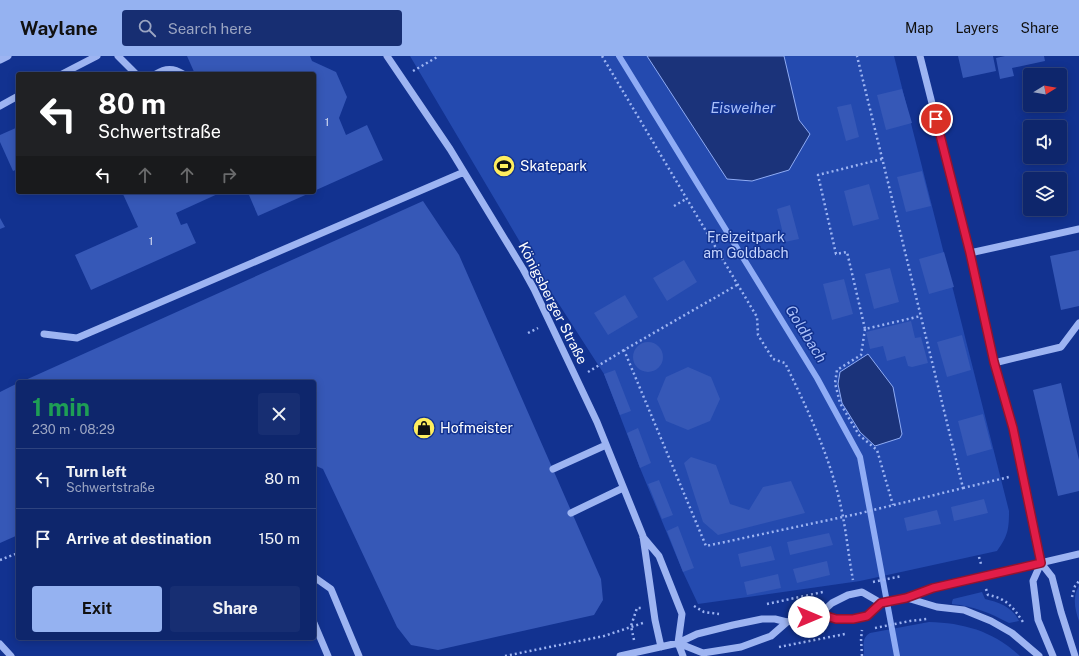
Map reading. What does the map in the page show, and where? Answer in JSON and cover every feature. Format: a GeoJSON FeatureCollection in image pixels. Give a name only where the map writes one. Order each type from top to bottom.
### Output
{"type":"FeatureCollection","features":[{"type":"Feature","properties":{"kind":"street"},"geometry":{"type":"LineString","coordinates":[[0,60],[8,56]]}},
{"type":"Feature","properties":{"kind":"street"},"geometry":{"type":"LineString","coordinates":[[66,72],[97,56]]}},
{"type":"Feature","properties":{"kind":"street"},"geometry":{"type":"LineString","coordinates":[[118,56],[134,72]]}},
{"type":"Feature","properties":{"kind":"street","name":"Königsberger Straße"},"geometry":{"type":"LineString","coordinates":[[388,56],[464,172],[534,289],[577,379],[643,536],[654,620],[661,647]]}},
{"type":"Feature","properties":{"kind":"street"},"geometry":{"type":"LineString","coordinates":[[920,56],[970,253],[994,362],[1013,428],[1041,563],[1052,577],[1075,656]]}},
{"type":"Feature","properties":{"kind":"street"},"geometry":{"type":"LineString","coordinates":[[160,72],[172,69],[179,72]]}},
{"type":"Feature","properties":{"kind":"street"},"geometry":{"type":"LineString","coordinates":[[0,106],[16,97]]}},
{"type":"Feature","properties":{"kind":"street"},"geometry":{"type":"LineString","coordinates":[[44,334],[77,338],[464,172]]}},
{"type":"Feature","properties":{"kind":"street"},"geometry":{"type":"LineString","coordinates":[[970,253],[1079,229]]}},
{"type":"Feature","properties":{"kind":"street"},"geometry":{"type":"LineString","coordinates":[[994,362],[1061,346],[1079,323]]}},
{"type":"Feature","properties":{"kind":"street"},"geometry":{"type":"LineString","coordinates":[[553,469],[606,445]]}},
{"type":"Feature","properties":{"kind":"street"},"geometry":{"type":"LineString","coordinates":[[572,513],[623,488]]}},
{"type":"Feature","properties":{"kind":"street","name":"Königsberger Straße"},"geometry":{"type":"LineString","coordinates":[[643,536],[659,556],[682,614],[678,643]]}},
{"type":"Feature","properties":{"kind":"street"},"geometry":{"type":"LineString","coordinates":[[820,614],[836,619],[863,617],[881,603],[906,598],[933,588],[1079,554]]}},
{"type":"Feature","properties":{"kind":"street"},"geometry":{"type":"LineString","coordinates":[[1041,563],[1033,581],[1038,620],[1053,656]]}},
{"type":"Feature","properties":{"kind":"street"},"geometry":{"type":"LineString","coordinates":[[316,578],[331,589],[359,656]]}},
{"type":"Feature","properties":{"kind":"street"},"geometry":{"type":"LineString","coordinates":[[620,656],[678,643],[697,634],[762,619],[775,619],[786,622],[820,614],[832,603],[848,595],[859,593],[881,603]]}},
{"type":"Feature","properties":{"kind":"street"},"geometry":{"type":"LineString","coordinates":[[906,598],[937,607],[964,610],[991,621],[1012,633],[1039,656]]}},
{"type":"Feature","properties":{"kind":"street"},"geometry":{"type":"LineString","coordinates":[[678,643],[703,653],[741,647],[771,636],[786,622]]}},
{"type":"Feature","properties":{"kind":"street"},"geometry":{"type":"LineString","coordinates":[[316,628],[328,656]]}},
{"type":"Feature","properties":{"kind":"street"},"geometry":{"type":"LineString","coordinates":[[678,643],[683,656]]}},
{"type":"Feature","properties":{"kind":"street"},"geometry":{"type":"LineString","coordinates":[[0,644],[11,656]]}},
{"type":"Feature","properties":{"kind":"path"},"geometry":{"type":"LineString","coordinates":[[402,77],[439,56]]}},
{"type":"Feature","properties":{"kind":"path"},"geometry":{"type":"LineString","coordinates":[[602,56],[757,317],[758,335],[773,358],[785,363],[800,394],[825,453],[834,482],[843,516],[854,586],[859,593]]}},
{"type":"Feature","properties":{"kind":"path"},"geometry":{"type":"LineString","coordinates":[[857,56],[963,488]]}},
{"type":"Feature","properties":{"kind":"path"},"geometry":{"type":"LineString","coordinates":[[882,158],[818,174],[836,254],[847,252],[865,329],[861,355],[837,370],[834,383],[840,403],[859,435],[877,450],[893,505]]}},
{"type":"Feature","properties":{"kind":"path"},"geometry":{"type":"LineString","coordinates":[[674,206],[686,199]]}},
{"type":"Feature","properties":{"kind":"path"},"geometry":{"type":"LineString","coordinates":[[577,379],[737,285]]}},
{"type":"Feature","properties":{"kind":"path"},"geometry":{"type":"LineString","coordinates":[[865,329],[921,316]]}},
{"type":"Feature","properties":{"kind":"path"},"geometry":{"type":"LineString","coordinates":[[528,333],[535,329]]}},
{"type":"Feature","properties":{"kind":"path"},"geometry":{"type":"LineString","coordinates":[[624,350],[706,546],[857,514],[1023,473]]}},
{"type":"Feature","properties":{"kind":"path"},"geometry":{"type":"LineString","coordinates":[[0,560],[16,554]]}},
{"type":"Feature","properties":{"kind":"path"},"geometry":{"type":"LineString","coordinates":[[979,557],[988,595],[1000,597],[1008,603],[1025,624]]}},
{"type":"Feature","properties":{"kind":"path"},"geometry":{"type":"LineString","coordinates":[[854,586],[902,576]]}},
{"type":"Feature","properties":{"kind":"path"},"geometry":{"type":"LineString","coordinates":[[762,605],[831,591]]}},
{"type":"Feature","properties":{"kind":"path"},"geometry":{"type":"LineString","coordinates":[[678,603],[688,601],[704,612],[718,614],[726,612]]}},
{"type":"Feature","properties":{"kind":"path"},"geometry":{"type":"LineString","coordinates":[[862,656],[861,639],[863,617]]}},
{"type":"Feature","properties":{"kind":"path"},"geometry":{"type":"LineString","coordinates":[[855,632],[910,620]]}},
{"type":"Feature","properties":{"kind":"path"},"geometry":{"type":"LineString","coordinates":[[505,656],[604,636],[630,626]]}},
{"type":"Feature","properties":{"kind":"path"},"geometry":{"type":"LineString","coordinates":[[777,648],[847,634]]}},
{"type":"Feature","properties":{"kind":"green space","name":"Freizeitpark am Goldbach"},"geometry":{"type":"Polygon","coordinates":[[[410,56],[894,56],[1009,511],[1007,532],[1004,541],[997,551],[860,581],[698,604],[683,572],[640,468],[604,374],[533,264],[410,56]]]}},
{"type":"Feature","properties":{"kind":"green space"},"geometry":{"type":"Polygon","coordinates":[[[1079,586],[1079,621],[1075,608],[1075,594],[1079,586]]]}},
{"type":"Feature","properties":{"kind":"green space"},"geometry":{"type":"Polygon","coordinates":[[[982,592],[985,599],[1005,606],[1013,612],[1019,621],[1009,623],[981,610],[952,604],[953,599],[982,592]]]}},
{"type":"Feature","properties":{"kind":"green space"},"geometry":{"type":"Polygon","coordinates":[[[929,622],[954,624],[978,630],[999,640],[1020,656],[864,656],[864,640],[870,633],[929,622]]]}},
{"type":"Feature","properties":{"kind":"water","name":"Eisweiher"},"geometry":{"type":"Polygon","coordinates":[[[647,56],[784,56],[799,120],[810,134],[789,170],[752,181],[727,179],[647,56]]]}},
{"type":"Feature","properties":{"kind":"water"},"geometry":{"type":"Polygon","coordinates":[[[868,354],[893,387],[902,434],[900,438],[875,446],[860,432],[842,403],[838,384],[840,372],[868,354]]]}},
{"type":"Feature","properties":{"kind":"building"},"geometry":{"type":"Polygon","coordinates":[[[187,56],[310,56],[312,61],[336,72],[347,97],[339,118],[346,135],[367,125],[383,160],[316,190],[316,72],[194,72],[187,56]]]}},
{"type":"Feature","properties":{"kind":"building"},"geometry":{"type":"Polygon","coordinates":[[[958,56],[993,56],[996,71],[963,78],[958,56]]]}},
{"type":"Feature","properties":{"kind":"building"},"geometry":{"type":"Polygon","coordinates":[[[1005,56],[1044,56],[1045,61],[1012,68],[1014,76],[1000,79],[996,58],[1005,56]]]}},
{"type":"Feature","properties":{"kind":"building"},"geometry":{"type":"Polygon","coordinates":[[[902,89],[912,123],[886,130],[877,95],[902,89]]]}},
{"type":"Feature","properties":{"kind":"building"},"geometry":{"type":"Polygon","coordinates":[[[851,104],[859,137],[846,141],[837,107],[851,104]]]}},
{"type":"Feature","properties":{"kind":"building"},"geometry":{"type":"Polygon","coordinates":[[[16,128],[16,170],[13,171],[0,142],[0,135],[16,128]]]}},
{"type":"Feature","properties":{"kind":"building"},"geometry":{"type":"Polygon","coordinates":[[[922,171],[931,206],[906,212],[897,177],[922,171]]]}},
{"type":"Feature","properties":{"kind":"building"},"geometry":{"type":"Polygon","coordinates":[[[869,184],[879,219],[853,226],[844,191],[869,184]]]}},
{"type":"Feature","properties":{"kind":"building"},"geometry":{"type":"Polygon","coordinates":[[[123,194],[218,194],[176,213],[181,225],[187,223],[196,243],[91,290],[75,255],[138,227],[123,194]]]}},
{"type":"Feature","properties":{"kind":"building"},"geometry":{"type":"Polygon","coordinates":[[[251,194],[308,194],[258,216],[249,195],[251,194]]]}},
{"type":"Feature","properties":{"kind":"building","name":"Hofmeister"},"geometry":{"type":"Polygon","coordinates":[[[423,201],[459,255],[601,579],[603,600],[594,615],[438,650],[411,645],[397,627],[323,469],[316,466],[316,380],[25,380],[423,201]]]}},
{"type":"Feature","properties":{"kind":"building"},"geometry":{"type":"Polygon","coordinates":[[[790,205],[799,239],[785,242],[777,209],[790,205]]]}},
{"type":"Feature","properties":{"kind":"building"},"geometry":{"type":"Polygon","coordinates":[[[0,218],[5,227],[0,229],[0,218]]]}},
{"type":"Feature","properties":{"kind":"building"},"geometry":{"type":"Polygon","coordinates":[[[1079,250],[1079,306],[1061,310],[1050,256],[1079,250]]]}},
{"type":"Feature","properties":{"kind":"building"},"geometry":{"type":"Polygon","coordinates":[[[944,252],[954,287],[929,294],[919,259],[944,252]]]}},
{"type":"Feature","properties":{"kind":"building"},"geometry":{"type":"Polygon","coordinates":[[[684,260],[697,282],[667,301],[653,278],[684,260]]]}},
{"type":"Feature","properties":{"kind":"building"},"geometry":{"type":"Polygon","coordinates":[[[890,268],[899,302],[874,309],[865,274],[890,268]]]}},
{"type":"Feature","properties":{"kind":"building"},"geometry":{"type":"Polygon","coordinates":[[[844,279],[853,314],[832,320],[823,284],[844,279]]]}},
{"type":"Feature","properties":{"kind":"building"},"geometry":{"type":"Polygon","coordinates":[[[625,295],[638,317],[608,335],[594,313],[625,295]]]}},
{"type":"Feature","properties":{"kind":"building"},"geometry":{"type":"Polygon","coordinates":[[[911,321],[915,338],[921,337],[928,363],[912,367],[908,366],[905,356],[887,361],[883,346],[870,349],[866,332],[911,321]]]}},
{"type":"Feature","properties":{"kind":"building"},"geometry":{"type":"Polygon","coordinates":[[[962,335],[971,370],[947,377],[937,342],[962,335]]]}},
{"type":"Feature","properties":{"kind":"building"},"geometry":{"type":"Polygon","coordinates":[[[648,342],[654,343],[662,351],[662,363],[654,371],[648,372],[642,371],[634,363],[633,357],[634,351],[642,343],[648,342]]]}},
{"type":"Feature","properties":{"kind":"building"},"geometry":{"type":"Polygon","coordinates":[[[688,367],[711,377],[720,399],[710,421],[688,430],[666,421],[657,399],[666,377],[688,367]]]}},
{"type":"Feature","properties":{"kind":"building"},"geometry":{"type":"Polygon","coordinates":[[[615,370],[631,411],[620,415],[604,374],[615,370]]]}},
{"type":"Feature","properties":{"kind":"building"},"geometry":{"type":"Polygon","coordinates":[[[1061,383],[1079,460],[1079,491],[1058,496],[1033,390],[1061,383]]]}},
{"type":"Feature","properties":{"kind":"building"},"geometry":{"type":"Polygon","coordinates":[[[16,384],[16,536],[0,543],[0,392],[16,384]]]}},
{"type":"Feature","properties":{"kind":"building"},"geometry":{"type":"Polygon","coordinates":[[[983,414],[992,449],[967,456],[958,421],[983,414]]]}},
{"type":"Feature","properties":{"kind":"building"},"geometry":{"type":"Polygon","coordinates":[[[638,428],[651,463],[640,468],[627,433],[638,428]]]}},
{"type":"Feature","properties":{"kind":"building"},"geometry":{"type":"Polygon","coordinates":[[[691,457],[716,465],[730,504],[749,510],[763,487],[791,481],[805,513],[718,535],[703,522],[684,463],[691,457]]]}},
{"type":"Feature","properties":{"kind":"building"},"geometry":{"type":"Polygon","coordinates":[[[659,480],[673,515],[662,519],[648,484],[659,480]]]}},
{"type":"Feature","properties":{"kind":"building"},"geometry":{"type":"Polygon","coordinates":[[[984,499],[988,513],[954,521],[951,507],[984,499]]]}},
{"type":"Feature","properties":{"kind":"building"},"geometry":{"type":"Polygon","coordinates":[[[937,510],[941,524],[907,531],[904,518],[937,510]]]}},
{"type":"Feature","properties":{"kind":"building"},"geometry":{"type":"Polygon","coordinates":[[[678,526],[694,568],[683,572],[667,531],[678,526]]]}},
{"type":"Feature","properties":{"kind":"building"},"geometry":{"type":"Polygon","coordinates":[[[829,533],[833,545],[790,555],[787,542],[829,533]]]}},
{"type":"Feature","properties":{"kind":"building"},"geometry":{"type":"Polygon","coordinates":[[[771,546],[775,560],[741,567],[738,554],[771,546]]]}},
{"type":"Feature","properties":{"kind":"building"},"geometry":{"type":"Polygon","coordinates":[[[827,561],[830,575],[797,583],[793,569],[827,561]]]}},
{"type":"Feature","properties":{"kind":"building"},"geometry":{"type":"Polygon","coordinates":[[[778,574],[781,588],[747,595],[744,582],[778,574]]]}},
{"type":"Feature","properties":{"kind":"waterway","name":"Goldbach"},"geometry":{"type":"LineString","coordinates":[[619,56],[817,378],[860,457],[897,656]]}},
{"type":"Feature","properties":{"kind":"place","name":"Skatepark"},"geometry":{"type":"Point","coordinates":[504,166]}},
{"type":"Feature","properties":{"kind":"place","name":"Hofmeister"},"geometry":{"type":"Point","coordinates":[424,428]}},
{"type":"Feature","properties":{"kind":"route"},"geometry":{"type":"LineString","coordinates":[[809,617],[820,614],[836,619],[853,619],[867,616],[881,603],[906,598],[933,588],[972,578],[1041,563],[1013,428],[994,362],[970,253],[936,119]]}}]}
